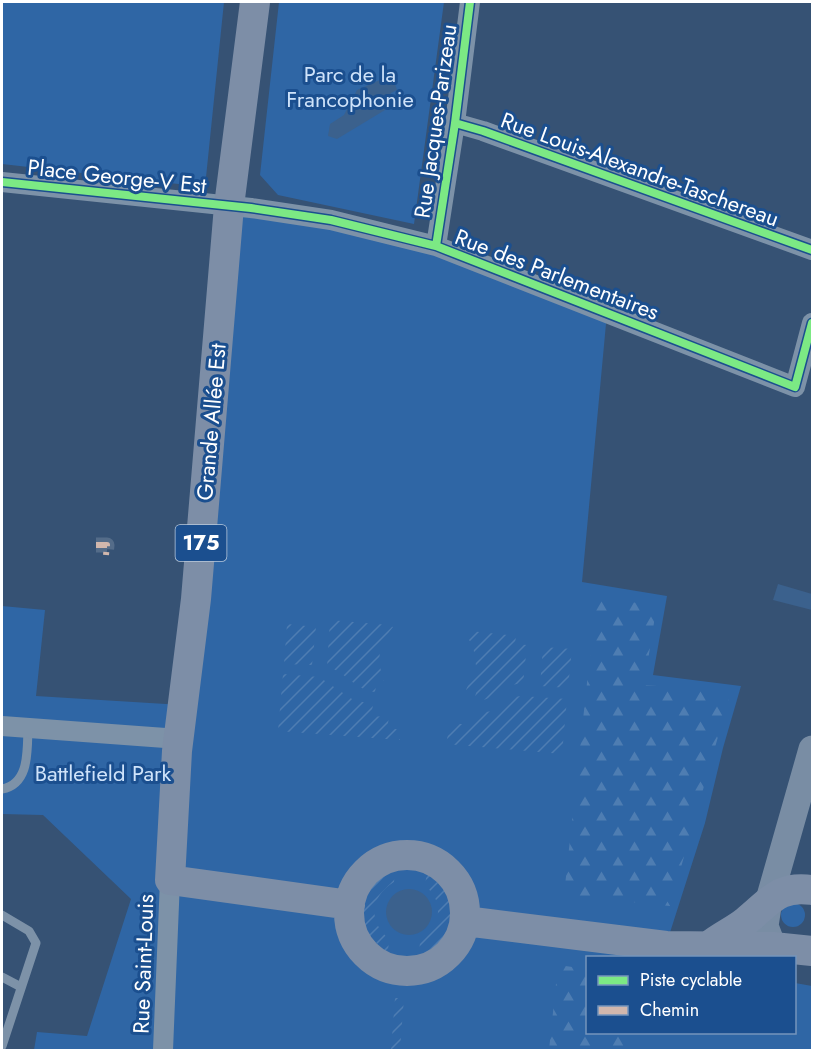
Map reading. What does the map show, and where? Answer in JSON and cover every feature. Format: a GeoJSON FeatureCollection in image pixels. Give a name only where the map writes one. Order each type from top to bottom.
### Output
{"type":"FeatureCollection","features":[{"type":"Feature","properties":{"kind":"main road","name":"Grande Allée Est"},"geometry":{"type":"LineString","coordinates":[[170,880],[179,739],[196,599],[230,206],[255,2]]}},
{"type":"Feature","properties":{"kind":"main road"},"geometry":{"type":"LineString","coordinates":[[800,946],[765,926],[769,900],[813,749]]}},
{"type":"Feature","properties":{"kind":"main road"},"geometry":{"type":"LineString","coordinates":[[413,856],[431,860],[447,870],[458,885],[464,902],[465,921],[461,937],[452,951],[439,962],[424,969],[403,972],[388,968],[371,958],[358,944],[351,925],[350,905],[355,888],[365,874],[379,863],[396,857],[413,856]]}},
{"type":"Feature","properties":{"kind":"main road"},"geometry":{"type":"LineString","coordinates":[[170,880],[350,905]]}},
{"type":"Feature","properties":{"kind":"main road"},"geometry":{"type":"LineString","coordinates":[[710,945],[745,922],[769,900],[783,891],[801,888],[813,890]]}},
{"type":"Feature","properties":{"kind":"main road"},"geometry":{"type":"LineString","coordinates":[[465,921],[666,946],[800,946]]}},
{"type":"Feature","properties":{"kind":"street","name":"Rue Jacques-Parizeau"},"geometry":{"type":"LineString","coordinates":[[436,246],[455,123],[470,2]]}},
{"type":"Feature","properties":{"kind":"street","name":"Rue Louis-Alexandre-Taschereau"},"geometry":{"type":"LineString","coordinates":[[455,123],[483,131],[813,250]]}},
{"type":"Feature","properties":{"kind":"street","name":"Place George-V Est"},"geometry":{"type":"LineString","coordinates":[[2,182],[230,206]]}},
{"type":"Feature","properties":{"kind":"street","name":"Rue des Parlementaires"},"geometry":{"type":"LineString","coordinates":[[230,206],[331,220],[436,246],[795,387],[813,323]]}},
{"type":"Feature","properties":{"kind":"street"},"geometry":{"type":"LineString","coordinates":[[2,726],[179,739]]}},
{"type":"Feature","properties":{"kind":"street","name":"Rue Saint-Louis"},"geometry":{"type":"LineString","coordinates":[[163,1050],[170,880]]}},
{"type":"Feature","properties":{"kind":"lane"},"geometry":{"type":"LineString","coordinates":[[2,789],[15,784],[20,778],[27,755],[28,728]]}},
{"type":"Feature","properties":{"kind":"lane"},"geometry":{"type":"LineString","coordinates":[[2,915],[29,932],[36,943],[2,1046]]}},
{"type":"Feature","properties":{"kind":"lane"},"geometry":{"type":"LineString","coordinates":[[2,977],[21,987]]}},
{"type":"Feature","properties":{"kind":"green space"},"geometry":{"type":"Polygon","coordinates":[[[2,2],[224,2],[205,187],[2,164],[2,2]]]}},
{"type":"Feature","properties":{"kind":"green space","name":"Parc de la Francophonie"},"geometry":{"type":"Polygon","coordinates":[[[279,2],[444,2],[414,224],[278,195],[260,175],[279,2]]]}},
{"type":"Feature","properties":{"kind":"green space","name":"Battlefield Park"},"geometry":{"type":"Polygon","coordinates":[[[229,206],[436,246],[607,313],[582,582],[667,596],[653,675],[741,686],[705,823],[666,945],[752,956],[586,956],[586,1034],[796,1034],[796,983],[812,986],[812,1050],[34,1050],[37,1032],[87,1036],[131,899],[43,815],[2,814],[2,606],[45,610],[36,696],[182,705],[229,206]]]}},
{"type":"Feature","properties":{"kind":"green space"},"geometry":{"type":"Polygon","coordinates":[[[596,600],[657,604],[644,685],[731,691],[670,906],[564,895],[596,600]]]}},
{"type":"Feature","properties":{"kind":"green space"},"geometry":{"type":"Polygon","coordinates":[[[330,620],[393,627],[380,652],[381,672],[384,679],[377,681],[375,692],[361,688],[340,672],[327,667],[330,620]]]}},
{"type":"Feature","properties":{"kind":"green space"},"geometry":{"type":"Polygon","coordinates":[[[287,624],[316,627],[312,665],[284,664],[287,624]]]}},
{"type":"Feature","properties":{"kind":"green space"},"geometry":{"type":"Polygon","coordinates":[[[470,631],[516,636],[515,644],[527,645],[523,684],[511,686],[489,698],[474,701],[476,693],[466,690],[476,666],[473,645],[465,635],[470,631]]]}},
{"type":"Feature","properties":{"kind":"green space"},"geometry":{"type":"Polygon","coordinates":[[[543,647],[572,649],[568,688],[540,686],[543,647]]]}},
{"type":"Feature","properties":{"kind":"green space"},"geometry":{"type":"Polygon","coordinates":[[[283,674],[319,677],[352,699],[373,705],[371,716],[389,717],[388,723],[391,728],[400,730],[400,740],[278,731],[283,674]]]}},
{"type":"Feature","properties":{"kind":"green space"},"geometry":{"type":"Polygon","coordinates":[[[514,697],[567,699],[562,754],[446,744],[449,729],[453,724],[473,724],[473,713],[495,711],[514,697]]]}},
{"type":"Feature","properties":{"kind":"green space"},"geometry":{"type":"Polygon","coordinates":[[[395,869],[394,882],[380,894],[375,909],[377,924],[389,939],[388,952],[376,943],[368,932],[363,921],[363,909],[366,897],[373,886],[395,869]]]}},
{"type":"Feature","properties":{"kind":"green space"},"geometry":{"type":"Polygon","coordinates":[[[427,871],[447,891],[452,911],[448,929],[443,938],[428,951],[419,955],[420,941],[432,929],[438,914],[436,899],[425,886],[427,871]]]}},
{"type":"Feature","properties":{"kind":"green space"},"geometry":{"type":"Polygon","coordinates":[[[793,903],[801,907],[805,915],[801,923],[793,927],[785,923],[781,915],[785,907],[793,903]]]}},
{"type":"Feature","properties":{"kind":"green space"},"geometry":{"type":"Polygon","coordinates":[[[558,965],[586,969],[586,1034],[633,1034],[628,1050],[549,1050],[558,965]]]}},
{"type":"Feature","properties":{"kind":"green space"},"geometry":{"type":"Polygon","coordinates":[[[395,998],[404,998],[400,1050],[391,1050],[395,998]]]}},
{"type":"Feature","properties":{"kind":"shaded area"},"geometry":{"type":"Polygon","coordinates":[[[389,76],[393,78],[397,90],[391,93],[385,110],[337,139],[328,136],[330,124],[344,115],[357,90],[389,76]]]}},
{"type":"Feature","properties":{"kind":"shaded area"},"geometry":{"type":"Polygon","coordinates":[[[778,584],[812,594],[812,610],[773,600],[778,584]]]}},
{"type":"Feature","properties":{"kind":"shaded area"},"geometry":{"type":"Polygon","coordinates":[[[409,889],[425,896],[432,912],[425,928],[409,935],[393,928],[386,912],[393,896],[409,889]]]}},
{"type":"Feature","properties":{"kind":"tunnel"},"geometry":{"type":"LineString","coordinates":[[96,545],[107,545],[106,555]]}},
{"type":"Feature","properties":{"kind":"marked path"},"geometry":{"type":"LineString","coordinates":[[96,545],[107,545],[106,555]]}},
{"type":"Feature","properties":{"kind":"cycle path"},"geometry":{"type":"LineString","coordinates":[[436,246],[455,123],[470,2]]}},
{"type":"Feature","properties":{"kind":"cycle path"},"geometry":{"type":"LineString","coordinates":[[455,123],[483,131],[812,250]]}},
{"type":"Feature","properties":{"kind":"cycle path"},"geometry":{"type":"LineString","coordinates":[[2,182],[251,208],[331,220],[436,246],[795,387],[812,323]]}}]}
